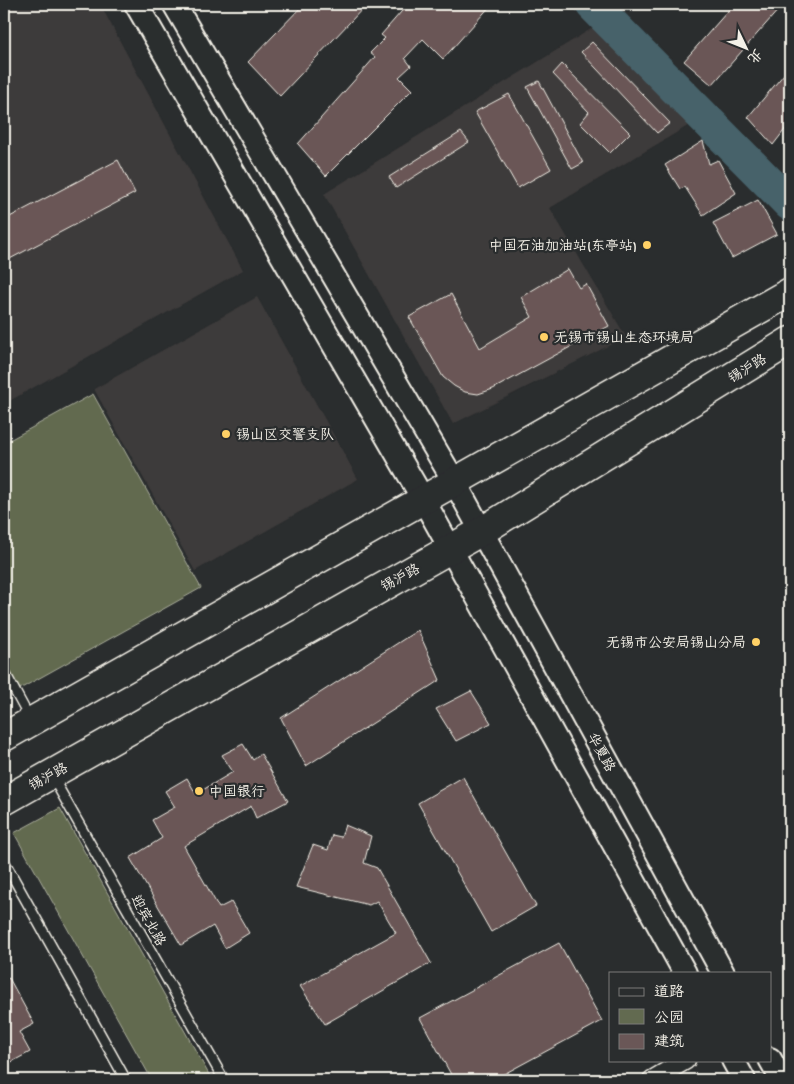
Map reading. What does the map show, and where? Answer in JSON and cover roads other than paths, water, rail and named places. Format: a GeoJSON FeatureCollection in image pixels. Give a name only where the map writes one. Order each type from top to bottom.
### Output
{"type":"FeatureCollection","features":[{"type":"Feature","properties":{"kind":"main road"},"geometry":{"type":"LineString","coordinates":[[4,737],[790,292]]}},
{"type":"Feature","properties":{"kind":"main road","name":"锡沪路"},"geometry":{"type":"LineString","coordinates":[[4,801],[482,531],[787,346]]}},
{"type":"Feature","properties":{"kind":"street"},"geometry":{"type":"LineString","coordinates":[[136,4],[423,499],[684,972]]}},
{"type":"Feature","properties":{"kind":"street","name":"华夏路"},"geometry":{"type":"LineString","coordinates":[[174,4],[454,481],[722,972]]}},
{"type":"Feature","properties":{"kind":"street"},"geometry":{"type":"LineString","coordinates":[[652,1080],[683,1062]]}},
{"type":"Feature","properties":{"kind":"street"},"geometry":{"type":"LineString","coordinates":[[734,1062],[744,1080]]}},
{"type":"Feature","properties":{"kind":"street"},"geometry":{"type":"LineString","coordinates":[[772,1062],[782,1080]]}},
{"type":"Feature","properties":{"kind":"lane"},"geometry":{"type":"LineString","coordinates":[[4,671],[32,721]]}},
{"type":"Feature","properties":{"kind":"lane","name":"迎宾北路"},"geometry":{"type":"LineString","coordinates":[[51,774],[224,1080]]}},
{"type":"Feature","properties":{"kind":"lane"},"geometry":{"type":"LineString","coordinates":[[4,861],[126,1080]]}},
{"type":"Feature","properties":{"kind":"waterway"},"geometry":{"type":"LineString","coordinates":[[592,4],[790,204]]}},
{"type":"Feature","properties":{"kind":"place","name":"中国石油加油站(东亭站)"},"geometry":{"type":"Point","coordinates":[647,245]}},
{"type":"Feature","properties":{"kind":"place","name":"无锡市锡山生态环境局"},"geometry":{"type":"Point","coordinates":[544,337]}},
{"type":"Feature","properties":{"kind":"place","name":"锡山区交警支队"},"geometry":{"type":"Point","coordinates":[226,434]}},
{"type":"Feature","properties":{"kind":"place","name":"无锡市公安局锡山分局"},"geometry":{"type":"Point","coordinates":[756,642]}},
{"type":"Feature","properties":{"kind":"place","name":"中国银行"},"geometry":{"type":"Point","coordinates":[199,791]}}]}
